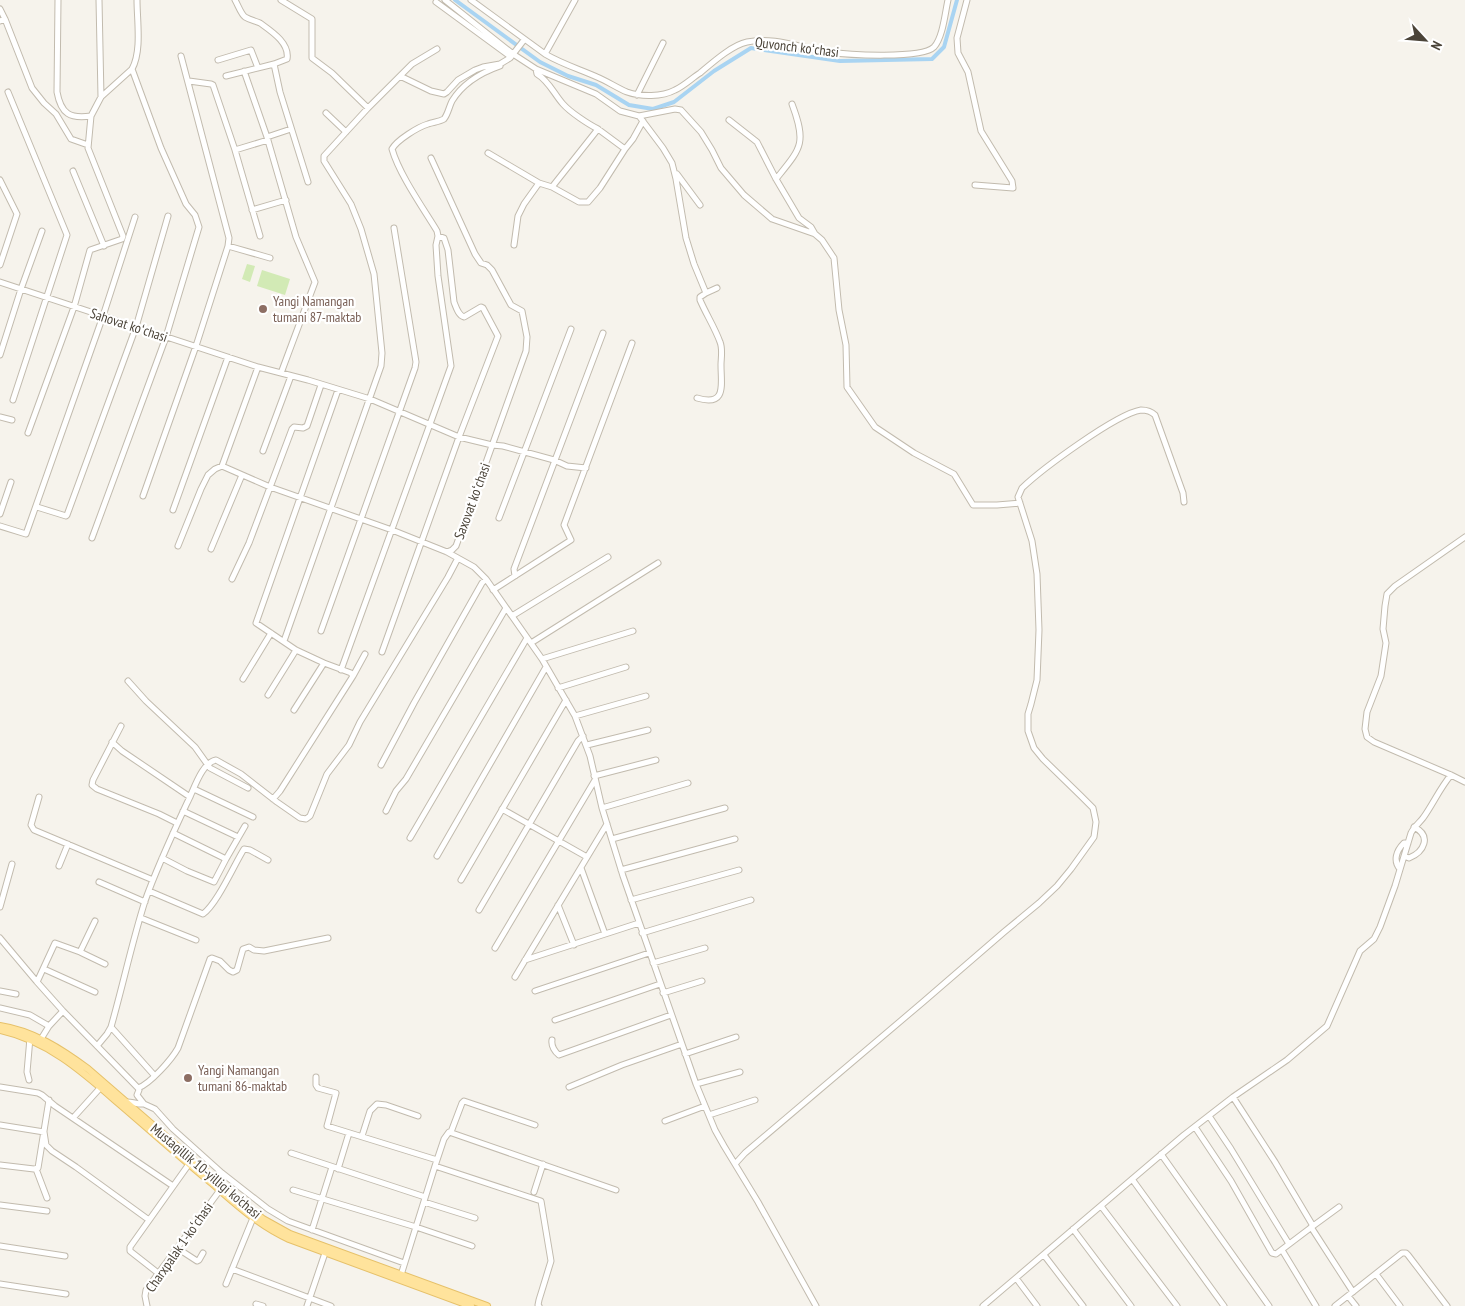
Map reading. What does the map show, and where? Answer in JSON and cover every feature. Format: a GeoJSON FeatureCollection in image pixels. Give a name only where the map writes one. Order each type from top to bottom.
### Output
{"type":"FeatureCollection","features":[{"type":"Feature","properties":{"kind":"main road","name":"Mustaqillik 10-yilligi ko'chasi"},"geometry":{"type":"LineString","coordinates":[[0,1026],[30,1037],[63,1058],[101,1087],[253,1218],[274,1232],[471,1306]]}},
{"type":"Feature","properties":{"kind":"main road","name":"Mustaqillik 10-yilligi ko'chasi"},"geometry":{"type":"LineString","coordinates":[[0,1030],[41,1039],[69,1055],[88,1069],[263,1219],[296,1236],[487,1306]]}},
{"type":"Feature","properties":{"kind":"street"},"geometry":{"type":"LineString","coordinates":[[58,0],[58,92],[60,103],[71,116],[78,118],[91,116]]}},
{"type":"Feature","properties":{"kind":"street"},"geometry":{"type":"LineString","coordinates":[[99,0],[101,96]]}},
{"type":"Feature","properties":{"kind":"street"},"geometry":{"type":"LineString","coordinates":[[28,433],[74,307],[90,250],[122,239],[123,236],[88,145],[91,116],[101,96],[132,69],[137,57],[137,0]]}},
{"type":"Feature","properties":{"kind":"street"},"geometry":{"type":"LineString","coordinates":[[226,76],[274,64],[287,59],[288,53],[284,44],[279,39],[258,22],[243,16],[236,0]]}},
{"type":"Feature","properties":{"kind":"street"},"geometry":{"type":"LineString","coordinates":[[281,0],[312,19],[312,58],[332,73],[368,108]]}},
{"type":"Feature","properties":{"kind":"street"},"geometry":{"type":"LineString","coordinates":[[445,0],[511,56]]}},
{"type":"Feature","properties":{"kind":"street","name":"Quvonch koʻchasi"},"geometry":{"type":"LineString","coordinates":[[471,0],[545,54],[572,68],[597,76],[627,92],[651,96],[674,91],[732,49],[746,42],[786,43],[829,52],[878,55],[916,54],[932,48],[940,37],[948,0]]}},
{"type":"Feature","properties":{"kind":"street"},"geometry":{"type":"LineString","coordinates":[[545,54],[574,0]]}},
{"type":"Feature","properties":{"kind":"street"},"geometry":{"type":"LineString","coordinates":[[967,0],[957,38],[958,53],[968,72],[981,132],[1012,181],[1013,188],[975,185]]}},
{"type":"Feature","properties":{"kind":"street"},"geometry":{"type":"LineString","coordinates":[[436,2],[511,56],[536,69],[596,94],[620,111],[639,116],[675,109],[681,110],[700,132],[721,168],[744,195],[772,220],[815,234]]}},
{"type":"Feature","properties":{"kind":"street"},"geometry":{"type":"LineString","coordinates":[[0,9],[2,20],[32,88],[56,114],[71,139],[88,145]]}},
{"type":"Feature","properties":{"kind":"street"},"geometry":{"type":"LineString","coordinates":[[341,670],[451,366],[438,276],[437,231],[405,178],[392,149],[413,132],[444,119],[450,104],[462,87],[481,74],[500,66],[524,40]]}},
{"type":"Feature","properties":{"kind":"street"},"geometry":{"type":"LineString","coordinates":[[637,95],[663,43]]}},
{"type":"Feature","properties":{"kind":"street"},"geometry":{"type":"LineString","coordinates":[[284,642],[382,366],[374,274],[351,204],[324,161],[324,156],[412,64],[437,49]]}},
{"type":"Feature","properties":{"kind":"street"},"geometry":{"type":"LineString","coordinates":[[218,60],[250,50],[258,68]]}},
{"type":"Feature","properties":{"kind":"street"},"geometry":{"type":"LineString","coordinates":[[143,496],[196,346],[229,238],[181,56]]}},
{"type":"Feature","properties":{"kind":"street"},"geometry":{"type":"LineString","coordinates":[[400,76],[431,91],[444,94],[458,80],[475,70],[500,64],[511,56]]}},
{"type":"Feature","properties":{"kind":"street"},"geometry":{"type":"LineString","coordinates":[[274,64],[280,92],[308,182]]}},
{"type":"Feature","properties":{"kind":"street"},"geometry":{"type":"LineString","coordinates":[[92,538],[166,337],[199,227],[195,215],[186,204],[161,148],[132,69]]}},
{"type":"Feature","properties":{"kind":"street"},"geometry":{"type":"LineString","coordinates":[[536,69],[537,74],[547,83],[568,110],[625,149]]}},
{"type":"Feature","properties":{"kind":"street"},"geometry":{"type":"LineString","coordinates":[[244,71],[267,138],[296,237],[315,282],[281,374]]}},
{"type":"Feature","properties":{"kind":"street"},"geometry":{"type":"LineString","coordinates":[[189,81],[213,85],[235,150],[260,236]]}},
{"type":"Feature","properties":{"kind":"street"},"geometry":{"type":"LineString","coordinates":[[8,92],[67,235],[13,400]]}},
{"type":"Feature","properties":{"kind":"street"},"geometry":{"type":"LineString","coordinates":[[776,179],[798,151],[800,124],[792,104]]}},
{"type":"Feature","properties":{"kind":"street"},"geometry":{"type":"LineString","coordinates":[[326,113],[346,132]]}},
{"type":"Feature","properties":{"kind":"street"},"geometry":{"type":"LineString","coordinates":[[639,116],[670,158],[675,172],[686,238],[706,293]]}},
{"type":"Feature","properties":{"kind":"street"},"geometry":{"type":"LineString","coordinates":[[730,120],[757,142],[799,218],[811,227],[834,258],[838,310],[846,345],[847,387],[875,427],[914,452],[954,474],[973,505],[1020,503]]}},
{"type":"Feature","properties":{"kind":"street"},"geometry":{"type":"LineString","coordinates":[[488,153],[539,183],[552,187],[579,202],[588,202],[600,188],[643,121]]}},
{"type":"Feature","properties":{"kind":"street"},"geometry":{"type":"LineString","coordinates":[[235,150],[291,129]]}},
{"type":"Feature","properties":{"kind":"street"},"geometry":{"type":"LineString","coordinates":[[552,187],[598,129]]}},
{"type":"Feature","properties":{"kind":"street","name":"Saxovat koʻchasi"},"geometry":{"type":"LineString","coordinates":[[431,158],[475,254],[481,263],[487,265],[492,270],[511,305],[522,311],[527,337],[526,351],[456,546],[447,552]]}},
{"type":"Feature","properties":{"kind":"street"},"geometry":{"type":"LineString","coordinates":[[73,171],[104,246]]}},
{"type":"Feature","properties":{"kind":"street"},"geometry":{"type":"LineString","coordinates":[[675,172],[700,205]]}},
{"type":"Feature","properties":{"kind":"street"},"geometry":{"type":"LineString","coordinates":[[0,180],[17,214],[0,265]]}},
{"type":"Feature","properties":{"kind":"street"},"geometry":{"type":"LineString","coordinates":[[514,245],[518,216],[539,183]]}},
{"type":"Feature","properties":{"kind":"street"},"geometry":{"type":"LineString","coordinates":[[252,210],[286,200]]}},
{"type":"Feature","properties":{"kind":"street"},"geometry":{"type":"LineString","coordinates":[[36,507],[61,516],[67,515],[136,327],[168,216]]}},
{"type":"Feature","properties":{"kind":"street"},"geometry":{"type":"LineString","coordinates":[[0,526],[26,534],[103,316],[134,217]]}},
{"type":"Feature","properties":{"kind":"street"},"geometry":{"type":"LineString","coordinates":[[320,631],[416,368],[394,228]]}},
{"type":"Feature","properties":{"kind":"street"},"geometry":{"type":"LineString","coordinates":[[0,355],[42,230]]}},
{"type":"Feature","properties":{"kind":"street"},"geometry":{"type":"LineString","coordinates":[[382,652],[459,437],[498,336],[483,308],[481,307],[464,317],[461,316],[456,308],[448,250],[444,238],[438,236]]}},
{"type":"Feature","properties":{"kind":"street"},"geometry":{"type":"LineString","coordinates":[[228,246],[270,258]]}},
{"type":"Feature","properties":{"kind":"street","name":"Sahovat koʻchasi"},"geometry":{"type":"LineString","coordinates":[[0,282],[258,368],[370,400],[459,437],[503,446],[554,460],[567,466],[586,468]]}},
{"type":"Feature","properties":{"kind":"street"},"geometry":{"type":"LineString","coordinates":[[697,398],[706,401],[714,399],[718,395],[722,383],[721,343],[700,300],[700,297],[716,288]]}},
{"type":"Feature","properties":{"kind":"street"},"geometry":{"type":"LineString","coordinates":[[499,518],[571,329]]}},
{"type":"Feature","properties":{"kind":"street"},"geometry":{"type":"LineString","coordinates":[[515,576],[514,569],[603,333]]}},
{"type":"Feature","properties":{"kind":"street"},"geometry":{"type":"LineString","coordinates":[[493,590],[571,540],[564,524],[632,343]]}},
{"type":"Feature","properties":{"kind":"street"},"geometry":{"type":"LineString","coordinates":[[173,510],[228,357]]}},
{"type":"Feature","properties":{"kind":"street"},"geometry":{"type":"LineString","coordinates":[[222,466],[258,368]]}},
{"type":"Feature","properties":{"kind":"street"},"geometry":{"type":"LineString","coordinates":[[263,450],[291,376]]}},
{"type":"Feature","properties":{"kind":"street"},"geometry":{"type":"LineString","coordinates":[[232,579],[249,543],[292,429],[294,427],[303,428],[307,426],[321,385]]}},
{"type":"Feature","properties":{"kind":"street"},"geometry":{"type":"LineString","coordinates":[[338,390],[256,623],[296,650],[351,673],[353,676]]}},
{"type":"Feature","properties":{"kind":"street"},"geometry":{"type":"LineString","coordinates":[[735,1164],[758,1142],[1040,903],[1071,869],[1094,837],[1096,822],[1092,808],[1043,760],[1034,748],[1028,731],[1028,714],[1037,680],[1039,630],[1036,566],[1032,540],[1018,497],[1022,488],[1070,451],[1116,421],[1142,410],[1152,412],[1155,415],[1183,493],[1184,502]]}},
{"type":"Feature","properties":{"kind":"street"},"geometry":{"type":"LineString","coordinates":[[0,417],[12,420]]}},
{"type":"Feature","properties":{"kind":"street"},"geometry":{"type":"LineString","coordinates":[[178,546],[208,476],[214,469],[222,466],[270,487],[422,541],[458,558],[474,568],[486,579],[542,659],[575,716],[587,745],[602,808],[621,870],[696,1084],[715,1130],[816,1306]]}},
{"type":"Feature","properties":{"kind":"street"},"geometry":{"type":"LineString","coordinates":[[211,550],[242,476]]}},
{"type":"Feature","properties":{"kind":"street"},"geometry":{"type":"LineString","coordinates":[[0,514],[11,482]]}},
{"type":"Feature","properties":{"kind":"street"},"geometry":{"type":"LineString","coordinates":[[1465,537],[1395,586],[1387,594],[1383,629],[1386,643],[1381,676],[1367,712],[1365,729],[1367,736],[1374,742],[1451,774],[1465,782]]}},
{"type":"Feature","properties":{"kind":"street"},"geometry":{"type":"LineString","coordinates":[[512,616],[608,556]]}},
{"type":"Feature","properties":{"kind":"street"},"geometry":{"type":"LineString","coordinates":[[98,1046],[111,1027],[145,902],[153,880],[183,811],[207,765],[216,760],[242,774],[300,818],[306,819],[310,816],[327,774],[334,762],[349,745],[360,722],[458,558]]}},
{"type":"Feature","properties":{"kind":"street"},"geometry":{"type":"LineString","coordinates":[[531,643],[658,563]]}},
{"type":"Feature","properties":{"kind":"street"},"geometry":{"type":"LineString","coordinates":[[381,765],[414,702],[486,579]]}},
{"type":"Feature","properties":{"kind":"street"},"geometry":{"type":"LineString","coordinates":[[386,811],[396,791],[406,779],[506,608]]}},
{"type":"Feature","properties":{"kind":"street"},"geometry":{"type":"LineString","coordinates":[[542,659],[633,631]]}},
{"type":"Feature","properties":{"kind":"street"},"geometry":{"type":"LineString","coordinates":[[243,679],[271,633]]}},
{"type":"Feature","properties":{"kind":"street"},"geometry":{"type":"LineString","coordinates":[[410,838],[527,638]]}},
{"type":"Feature","properties":{"kind":"street"},"geometry":{"type":"LineString","coordinates":[[268,695],[296,650]]}},
{"type":"Feature","properties":{"kind":"street"},"geometry":{"type":"LineString","coordinates":[[273,799],[280,791],[353,676],[365,654]]}},
{"type":"Feature","properties":{"kind":"street"},"geometry":{"type":"LineString","coordinates":[[294,710],[324,663]]}},
{"type":"Feature","properties":{"kind":"street"},"geometry":{"type":"LineString","coordinates":[[437,856],[546,667]]}},
{"type":"Feature","properties":{"kind":"street"},"geometry":{"type":"LineString","coordinates":[[558,688],[626,667]]}},
{"type":"Feature","properties":{"kind":"street"},"geometry":{"type":"LineString","coordinates":[[128,681],[146,701],[195,747],[210,768],[248,788]]}},
{"type":"Feature","properties":{"kind":"street"},"geometry":{"type":"LineString","coordinates":[[575,716],[646,696]]}},
{"type":"Feature","properties":{"kind":"street"},"geometry":{"type":"LineString","coordinates":[[461,880],[566,700]]}},
{"type":"Feature","properties":{"kind":"street"},"geometry":{"type":"LineString","coordinates":[[122,726],[112,742],[92,785],[97,789],[178,823]]}},
{"type":"Feature","properties":{"kind":"street"},"geometry":{"type":"LineString","coordinates":[[587,745],[648,730]]}},
{"type":"Feature","properties":{"kind":"street"},"geometry":{"type":"LineString","coordinates":[[480,910],[578,741],[583,736]]}},
{"type":"Feature","properties":{"kind":"street"},"geometry":{"type":"LineString","coordinates":[[112,742],[122,751],[190,797]]}},
{"type":"Feature","properties":{"kind":"street"},"geometry":{"type":"LineString","coordinates":[[495,948],[594,778],[656,760]]}},
{"type":"Feature","properties":{"kind":"street"},"geometry":{"type":"LineString","coordinates":[[987,1305],[1161,1154],[1232,1097],[1287,1060],[1327,1026],[1360,951],[1374,939],[1380,927],[1414,828],[1423,818],[1439,790],[1451,774]]}},
{"type":"Feature","properties":{"kind":"street"},"geometry":{"type":"LineString","coordinates":[[602,808],[688,783]]}},
{"type":"Feature","properties":{"kind":"street"},"geometry":{"type":"LineString","coordinates":[[194,789],[253,817]]}},
{"type":"Feature","properties":{"kind":"street"},"geometry":{"type":"LineString","coordinates":[[39,797],[31,825],[32,828],[153,880]]}},
{"type":"Feature","properties":{"kind":"street"},"geometry":{"type":"LineString","coordinates":[[502,808],[587,857]]}},
{"type":"Feature","properties":{"kind":"street"},"geometry":{"type":"LineString","coordinates":[[612,839],[725,808]]}},
{"type":"Feature","properties":{"kind":"street"},"geometry":{"type":"LineString","coordinates":[[183,811],[238,837]]}},
{"type":"Feature","properties":{"kind":"street"},"geometry":{"type":"LineString","coordinates":[[515,977],[607,824]]}},
{"type":"Feature","properties":{"kind":"street"},"geometry":{"type":"LineString","coordinates":[[162,858],[214,882],[245,826]]}},
{"type":"Feature","properties":{"kind":"street"},"geometry":{"type":"LineString","coordinates":[[1404,856],[1409,858],[1416,855],[1422,848],[1424,841],[1423,833],[1414,828]]}},
{"type":"Feature","properties":{"kind":"street"},"geometry":{"type":"LineString","coordinates":[[173,834],[226,859]]}},
{"type":"Feature","properties":{"kind":"street"},"geometry":{"type":"LineString","coordinates":[[621,870],[735,839]]}},
{"type":"Feature","properties":{"kind":"street"},"geometry":{"type":"LineString","coordinates":[[1400,869],[1396,862],[1397,853],[1404,843],[1408,843]]}},
{"type":"Feature","properties":{"kind":"street"},"geometry":{"type":"LineString","coordinates":[[59,866],[68,844]]}},
{"type":"Feature","properties":{"kind":"street"},"geometry":{"type":"LineString","coordinates":[[149,891],[203,914],[216,897],[244,849],[250,850],[268,860]]}},
{"type":"Feature","properties":{"kind":"street"},"geometry":{"type":"LineString","coordinates":[[0,907],[12,864]]}},
{"type":"Feature","properties":{"kind":"street"},"geometry":{"type":"LineString","coordinates":[[581,868],[605,934]]}},
{"type":"Feature","properties":{"kind":"street"},"geometry":{"type":"LineString","coordinates":[[631,900],[739,870]]}},
{"type":"Feature","properties":{"kind":"street"},"geometry":{"type":"LineString","coordinates":[[98,882],[145,902]]}},
{"type":"Feature","properties":{"kind":"street"},"geometry":{"type":"LineString","coordinates":[[642,932],[752,900]]}},
{"type":"Feature","properties":{"kind":"street"},"geometry":{"type":"LineString","coordinates":[[558,905],[574,944]]}},
{"type":"Feature","properties":{"kind":"street"},"geometry":{"type":"LineString","coordinates":[[141,918],[196,940]]}},
{"type":"Feature","properties":{"kind":"street"},"geometry":{"type":"LineString","coordinates":[[80,952],[95,921]]}},
{"type":"Feature","properties":{"kind":"street"},"geometry":{"type":"LineString","coordinates":[[525,960],[639,923]]}},
{"type":"Feature","properties":{"kind":"street"},"geometry":{"type":"LineString","coordinates":[[0,938],[63,1011],[138,1088],[138,1095],[144,1104],[155,1109],[173,1129],[222,1173],[268,1210],[288,1221],[404,1263]]}},
{"type":"Feature","properties":{"kind":"street"},"geometry":{"type":"LineString","coordinates":[[138,1088],[175,1054],[212,958],[220,961],[229,970],[234,972],[237,970],[243,949],[248,947],[264,951],[328,938]]}},
{"type":"Feature","properties":{"kind":"street"},"geometry":{"type":"LineString","coordinates":[[0,942],[28,973],[32,974]]}},
{"type":"Feature","properties":{"kind":"street"},"geometry":{"type":"LineString","coordinates":[[37,982],[55,943],[105,964]]}},
{"type":"Feature","properties":{"kind":"street"},"geometry":{"type":"LineString","coordinates":[[653,963],[705,948]]}},
{"type":"Feature","properties":{"kind":"street"},"geometry":{"type":"LineString","coordinates":[[535,991],[649,953]]}},
{"type":"Feature","properties":{"kind":"street"},"geometry":{"type":"LineString","coordinates":[[44,969],[95,992]]}},
{"type":"Feature","properties":{"kind":"street"},"geometry":{"type":"LineString","coordinates":[[663,993],[702,981]]}},
{"type":"Feature","properties":{"kind":"street"},"geometry":{"type":"LineString","coordinates":[[555,1020],[660,984]]}},
{"type":"Feature","properties":{"kind":"street"},"geometry":{"type":"LineString","coordinates":[[0,990],[16,994]]}},
{"type":"Feature","properties":{"kind":"street"},"geometry":{"type":"LineString","coordinates":[[0,1008],[30,1015],[49,1026]]}},
{"type":"Feature","properties":{"kind":"street"},"geometry":{"type":"LineString","coordinates":[[41,1039],[49,1026],[63,1011]]}},
{"type":"Feature","properties":{"kind":"street"},"geometry":{"type":"LineString","coordinates":[[552,1040],[555,1052],[559,1054],[671,1015]]}},
{"type":"Feature","properties":{"kind":"street"},"geometry":{"type":"LineString","coordinates":[[111,1027],[154,1075]]}},
{"type":"Feature","properties":{"kind":"street"},"geometry":{"type":"LineString","coordinates":[[29,1080],[27,1072],[30,1037]]}},
{"type":"Feature","properties":{"kind":"street"},"geometry":{"type":"LineString","coordinates":[[685,1054],[736,1037]]}},
{"type":"Feature","properties":{"kind":"street"},"geometry":{"type":"LineString","coordinates":[[569,1088],[622,1065],[682,1044]]}},
{"type":"Feature","properties":{"kind":"street"},"geometry":{"type":"LineString","coordinates":[[696,1084],[740,1072]]}},
{"type":"Feature","properties":{"kind":"street"},"geometry":{"type":"LineString","coordinates":[[316,1077],[317,1087],[336,1093],[327,1126],[362,1136],[541,1201],[550,1261],[539,1306]]}},
{"type":"Feature","properties":{"kind":"street"},"geometry":{"type":"LineString","coordinates":[[0,1087],[38,1093],[173,1186]]}},
{"type":"Feature","properties":{"kind":"street"},"geometry":{"type":"LineString","coordinates":[[72,1118],[101,1087]]}},
{"type":"Feature","properties":{"kind":"street"},"geometry":{"type":"LineString","coordinates":[[1232,1097],[1275,1162],[1356,1306]]}},
{"type":"Feature","properties":{"kind":"street"},"geometry":{"type":"LineString","coordinates":[[36,1169],[39,1165],[49,1100]]}},
{"type":"Feature","properties":{"kind":"street"},"geometry":{"type":"LineString","coordinates":[[709,1115],[755,1100]]}},
{"type":"Feature","properties":{"kind":"street"},"geometry":{"type":"LineString","coordinates":[[125,1102],[130,1101],[138,1105],[144,1104]]}},
{"type":"Feature","properties":{"kind":"street"},"geometry":{"type":"LineString","coordinates":[[451,1132],[464,1101],[535,1125]]}},
{"type":"Feature","properties":{"kind":"street"},"geometry":{"type":"LineString","coordinates":[[362,1136],[370,1111],[378,1104],[418,1116]]}},
{"type":"Feature","properties":{"kind":"street"},"geometry":{"type":"LineString","coordinates":[[665,1121],[705,1106]]}},
{"type":"Feature","properties":{"kind":"street"},"geometry":{"type":"LineString","coordinates":[[1209,1116],[1289,1244]]}},
{"type":"Feature","properties":{"kind":"street"},"geometry":{"type":"LineString","coordinates":[[0,1126],[44,1132]]}},
{"type":"Feature","properties":{"kind":"street"},"geometry":{"type":"LineString","coordinates":[[1195,1127],[1231,1181],[1271,1252],[1276,1254],[1339,1207]]}},
{"type":"Feature","properties":{"kind":"street"},"geometry":{"type":"LineString","coordinates":[[44,1132],[46,1145],[52,1151],[149,1220]]}},
{"type":"Feature","properties":{"kind":"street"},"geometry":{"type":"LineString","coordinates":[[401,1275],[436,1163],[446,1134],[449,1132],[616,1190]]}},
{"type":"Feature","properties":{"kind":"street"},"geometry":{"type":"LineString","coordinates":[[312,1230],[349,1133]]}},
{"type":"Feature","properties":{"kind":"street"},"geometry":{"type":"LineString","coordinates":[[291,1154],[425,1199],[474,1218]]}},
{"type":"Feature","properties":{"kind":"street"},"geometry":{"type":"LineString","coordinates":[[1161,1154],[1269,1306]]}},
{"type":"Feature","properties":{"kind":"street"},"geometry":{"type":"LineString","coordinates":[[158,1273],[129,1249],[189,1164]]}},
{"type":"Feature","properties":{"kind":"street"},"geometry":{"type":"LineString","coordinates":[[534,1192],[543,1164]]}},
{"type":"Feature","properties":{"kind":"street"},"geometry":{"type":"LineString","coordinates":[[0,1165],[36,1169]]}},
{"type":"Feature","properties":{"kind":"street"},"geometry":{"type":"LineString","coordinates":[[36,1169],[46,1198]]}},
{"type":"Feature","properties":{"kind":"street"},"geometry":{"type":"LineString","coordinates":[[1132,1179],[1224,1306]]}},
{"type":"Feature","properties":{"kind":"street","name":"Charxpalak 1-koʻchasi"},"geometry":{"type":"LineString","coordinates":[[147,1306],[145,1294],[158,1273],[220,1190]]}},
{"type":"Feature","properties":{"kind":"street"},"geometry":{"type":"LineString","coordinates":[[293,1190],[472,1246]]}},
{"type":"Feature","properties":{"kind":"street"},"geometry":{"type":"LineString","coordinates":[[0,1205],[47,1211]]}},
{"type":"Feature","properties":{"kind":"street"},"geometry":{"type":"LineString","coordinates":[[1101,1206],[1177,1306]]}},
{"type":"Feature","properties":{"kind":"street"},"geometry":{"type":"LineString","coordinates":[[226,1284],[253,1218]]}},
{"type":"Feature","properties":{"kind":"street"},"geometry":{"type":"LineString","coordinates":[[1073,1229],[1131,1306]]}},
{"type":"Feature","properties":{"kind":"street"},"geometry":{"type":"LineString","coordinates":[[0,1246],[65,1256]]}},
{"type":"Feature","properties":{"kind":"street"},"geometry":{"type":"LineString","coordinates":[[177,1248],[197,1261],[203,1253]]}},
{"type":"Feature","properties":{"kind":"street"},"geometry":{"type":"LineString","coordinates":[[1282,1250],[1316,1306]]}},
{"type":"Feature","properties":{"kind":"street"},"geometry":{"type":"LineString","coordinates":[[307,1306],[325,1252]]}},
{"type":"Feature","properties":{"kind":"street"},"geometry":{"type":"LineString","coordinates":[[1335,1306],[1402,1253],[1406,1253],[1446,1306]]}},
{"type":"Feature","properties":{"kind":"street"},"geometry":{"type":"LineString","coordinates":[[1044,1255],[1083,1306]]}},
{"type":"Feature","properties":{"kind":"street"},"geometry":{"type":"LineString","coordinates":[[232,1269],[331,1306]]}},
{"type":"Feature","properties":{"kind":"street"},"geometry":{"type":"LineString","coordinates":[[1376,1274],[1400,1306]]}},
{"type":"Feature","properties":{"kind":"street"},"geometry":{"type":"LineString","coordinates":[[1016,1278],[1037,1306]]}},
{"type":"Feature","properties":{"kind":"street"},"geometry":{"type":"LineString","coordinates":[[0,1284],[66,1294]]}},
{"type":"Feature","properties":{"kind":"street"},"geometry":{"type":"LineString","coordinates":[[256,1304],[263,1306]]}},
{"type":"Feature","properties":{"kind":"green space"},"geometry":{"type":"Polygon","coordinates":[[[247,264],[255,266],[250,282],[242,279],[247,264]]]}},
{"type":"Feature","properties":{"kind":"green space"},"geometry":{"type":"Polygon","coordinates":[[[262,270],[290,279],[285,295],[257,286],[262,270]]]}},
{"type":"Feature","properties":{"kind":"waterway"},"geometry":{"type":"LineString","coordinates":[[455,0],[540,62],[568,76],[596,85],[629,105],[653,109],[674,102],[714,71],[751,48],[840,61],[932,59],[944,47],[957,0]]}},
{"type":"Feature","properties":{"kind":"place","name":"Yangi Namangan tumani 87-maktab"},"geometry":{"type":"Point","coordinates":[263,309]}},
{"type":"Feature","properties":{"kind":"place","name":"Yangi Namangan tumani 86-maktab"},"geometry":{"type":"Point","coordinates":[188,1078]}}]}
